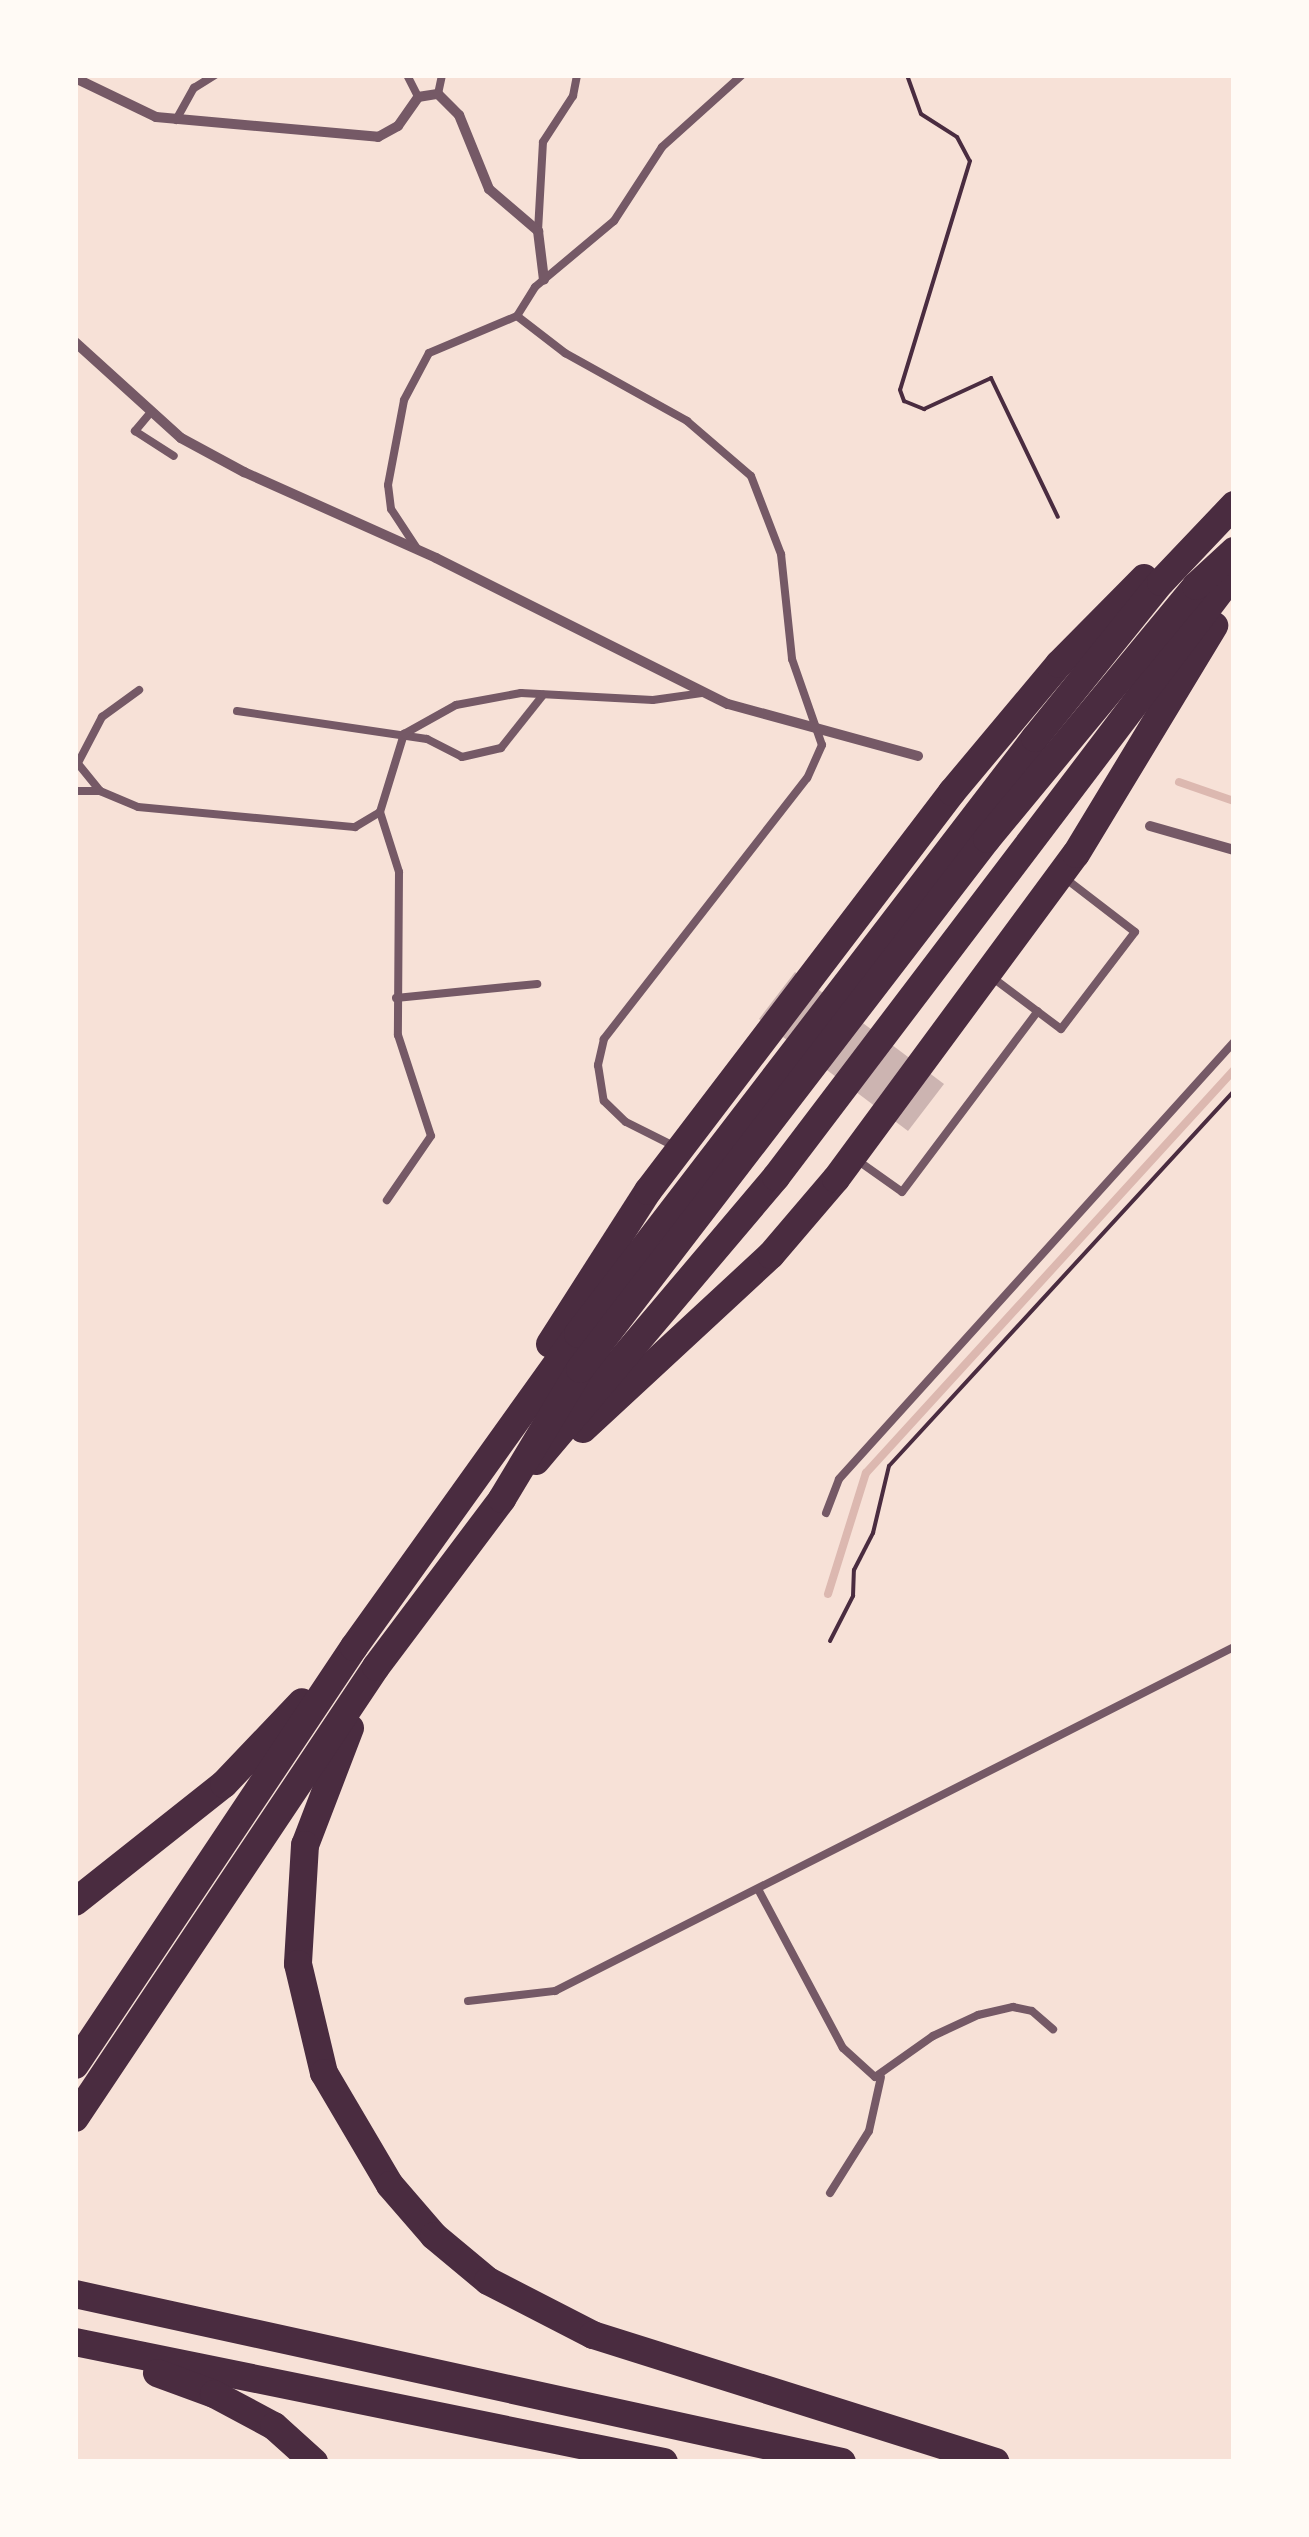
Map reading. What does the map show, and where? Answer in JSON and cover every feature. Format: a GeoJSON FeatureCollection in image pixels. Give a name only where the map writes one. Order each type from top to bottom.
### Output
{"type":"FeatureCollection","features":[{"type":"Feature","properties":{"kind":"highway"},"geometry":{"type":"LineString","coordinates":[[502,1440],[539,1362],[680,1149],[952,792],[1059,664],[1190,530],[1234,496]]}},
{"type":"Feature","properties":{"kind":"highway"},"geometry":{"type":"LineString","coordinates":[[75,2065],[354,1647],[502,1440],[1035,738],[1161,582],[1234,505]]}},
{"type":"Feature","properties":{"kind":"highway"},"geometry":{"type":"LineString","coordinates":[[502,1499],[580,1368],[830,1042],[1116,680],[1234,550]]}},
{"type":"Feature","properties":{"kind":"highway"},"geometry":{"type":"LineString","coordinates":[[75,2118],[376,1667],[502,1499],[776,1176],[1234,574]]}},
{"type":"Feature","properties":{"kind":"highway"},"geometry":{"type":"LineString","coordinates":[[502,1499],[772,1255],[852,1157],[1062,875],[1234,594]]}},
{"type":"Feature","properties":{"kind":"highway"},"geometry":{"type":"LineString","coordinates":[[75,1902],[224,1784],[354,1647]]}},
{"type":"Feature","properties":{"kind":"highway"},"geometry":{"type":"LineString","coordinates":[[376,1667],[305,1845],[298,1964],[324,2073],[390,2184],[434,2236],[488,2281],[543,2314],[718,2377],[995,2462]]}},
{"type":"Feature","properties":{"kind":"highway"},"geometry":{"type":"LineString","coordinates":[[75,2294],[842,2462]]}},
{"type":"Feature","properties":{"kind":"highway"},"geometry":{"type":"LineString","coordinates":[[75,2343],[214,2394],[274,2426],[314,2462]]}},
{"type":"Feature","properties":{"kind":"highway"},"geometry":{"type":"LineString","coordinates":[[75,2343],[664,2462]]}},
{"type":"Feature","properties":{"kind":"street"},"geometry":{"type":"LineString","coordinates":[[81,78],[156,117],[378,136],[398,126],[418,97],[438,94],[459,115],[489,188],[538,231],[544,280]]}},
{"type":"Feature","properties":{"kind":"street"},"geometry":{"type":"LineString","coordinates":[[75,342],[182,438],[244,472],[418,550],[702,693],[817,730],[918,756]]}},
{"type":"Feature","properties":{"kind":"street"},"geometry":{"type":"LineString","coordinates":[[1150,826],[1234,850]]}},
{"type":"Feature","properties":{"kind":"lane"},"geometry":{"type":"LineString","coordinates":[[176,120],[182,102],[215,75]]}},
{"type":"Feature","properties":{"kind":"lane"},"geometry":{"type":"LineString","coordinates":[[407,75],[418,97]]}},
{"type":"Feature","properties":{"kind":"lane"},"geometry":{"type":"LineString","coordinates":[[438,94],[442,75]]}},
{"type":"Feature","properties":{"kind":"lane"},"geometry":{"type":"LineString","coordinates":[[538,231],[543,142],[573,96],[577,75]]}},
{"type":"Feature","properties":{"kind":"lane"},"geometry":{"type":"LineString","coordinates":[[418,550],[391,509],[388,485],[404,400],[429,353],[516,316],[544,280],[595,242],[662,147],[742,75]]}},
{"type":"Feature","properties":{"kind":"lane"},"geometry":{"type":"LineString","coordinates":[[516,316],[566,353],[687,421],[751,476],[781,554],[792,659],[817,730],[822,756],[808,778],[604,1039],[598,1065],[604,1101],[626,1122],[680,1149]]}},
{"type":"Feature","properties":{"kind":"lane"},"geometry":{"type":"LineString","coordinates":[[151,412],[135,431],[174,456]]}},
{"type":"Feature","properties":{"kind":"lane"},"geometry":{"type":"LineString","coordinates":[[100,791],[77,760],[102,717],[139,690]]}},
{"type":"Feature","properties":{"kind":"lane"},"geometry":{"type":"LineString","coordinates":[[387,1200],[431,1136],[398,1035],[399,872],[380,812],[404,734],[456,705],[544,694],[653,700],[702,693]]}},
{"type":"Feature","properties":{"kind":"lane"},"geometry":{"type":"LineString","coordinates":[[237,711],[404,734],[440,743],[462,757],[500,748],[521,714],[544,694]]}},
{"type":"Feature","properties":{"kind":"lane"},"geometry":{"type":"LineString","coordinates":[[75,791],[100,791],[138,807],[331,827],[355,827],[380,812]]}},
{"type":"Feature","properties":{"kind":"lane"},"geometry":{"type":"LineString","coordinates":[[990,975],[1061,1029],[1135,932],[1062,875]]}},
{"type":"Feature","properties":{"kind":"lane"},"geometry":{"type":"LineString","coordinates":[[396,998],[537,984]]}},
{"type":"Feature","properties":{"kind":"lane"},"geometry":{"type":"LineString","coordinates":[[852,1157],[902,1192],[1038,1012]]}},
{"type":"Feature","properties":{"kind":"lane"},"geometry":{"type":"LineString","coordinates":[[826,1512],[839,1480],[1234,1042]]}},
{"type":"Feature","properties":{"kind":"lane"},"geometry":{"type":"LineString","coordinates":[[468,2002],[543,1996],[1234,1647]]}},
{"type":"Feature","properties":{"kind":"lane"},"geometry":{"type":"LineString","coordinates":[[758,1889],[843,2048],[882,2077]]}},
{"type":"Feature","properties":{"kind":"lane"},"geometry":{"type":"LineString","coordinates":[[830,2193],[869,2130],[882,2077],[933,2036],[978,2015],[1013,2007],[1032,2011],[1053,2029]]}},
{"type":"Feature","properties":{"kind":"path"},"geometry":{"type":"LineString","coordinates":[[907,75],[922,114],[957,137],[970,161],[900,390],[904,401],[924,409],[991,378],[1058,518]]}},
{"type":"Feature","properties":{"kind":"path"},"geometry":{"type":"LineString","coordinates":[[830,1640],[854,1596],[854,1570],[872,1532],[890,1466],[1234,1090]]}},
{"type":"Feature","properties":{"kind":"building"},"geometry":{"type":"Polygon","coordinates":[[[795,972],[944,1084],[908,1131],[759,1019],[795,972]]]}},
{"type":"Feature","properties":{"kind":"waterway"},"geometry":{"type":"LineString","coordinates":[[1179,782],[1234,801]]}},
{"type":"Feature","properties":{"kind":"waterway"},"geometry":{"type":"LineString","coordinates":[[828,1594],[866,1473],[1234,1070]]}}]}
